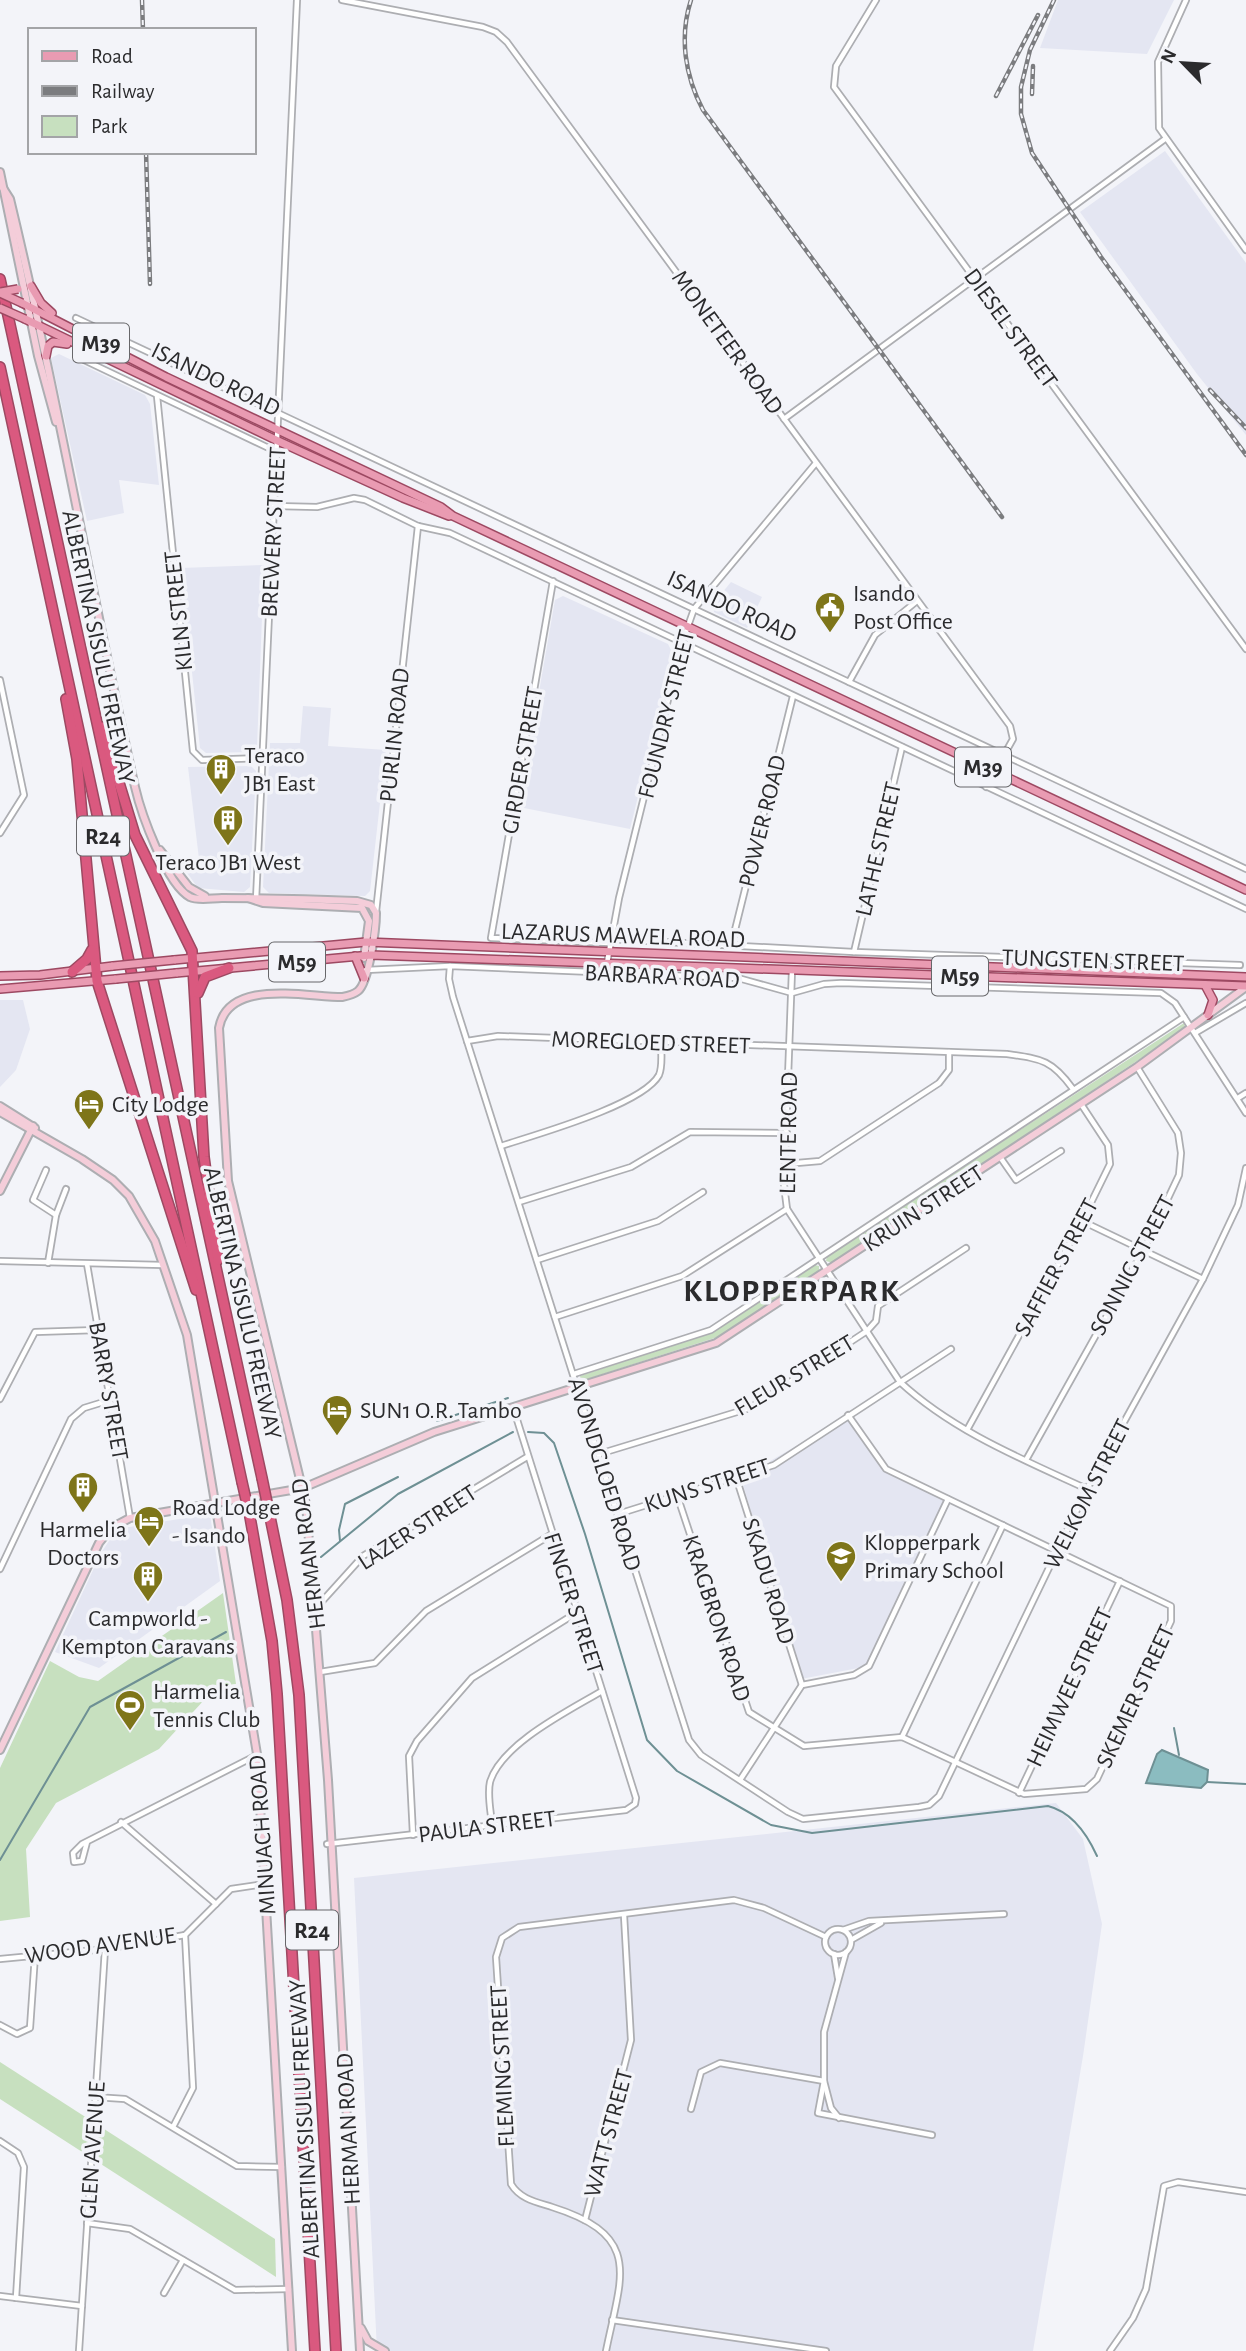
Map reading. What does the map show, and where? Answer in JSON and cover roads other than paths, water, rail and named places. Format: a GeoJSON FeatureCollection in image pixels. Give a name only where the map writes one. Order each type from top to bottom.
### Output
{"type":"FeatureCollection","features":[{"type":"Feature","properties":{"kind":"highway","name":"ALBERTINA SISULU FREEWAY"},"geometry":{"type":"LineString","coordinates":[[0,279],[287,1600],[299,1695],[336,2351]]}},
{"type":"Feature","properties":{"kind":"highway","name":"ALBERTINA SISULU FREEWAY"},"geometry":{"type":"LineString","coordinates":[[0,368],[250,1517],[272,1641],[315,2351]]}},
{"type":"Feature","properties":{"kind":"highway"},"geometry":{"type":"LineString","coordinates":[[65,670],[64,686],[82,809],[97,982],[186,1261],[203,1305]]}},
{"type":"Feature","properties":{"kind":"highway"},"geometry":{"type":"LineString","coordinates":[[91,696],[135,835],[189,941],[193,958],[204,1157],[218,1252],[218,1278]]}},
{"type":"Feature","properties":{"kind":"highway"},"geometry":{"type":"LineString","coordinates":[[72,972],[89,957],[92,947]]}},
{"type":"Feature","properties":{"kind":"highway"},"geometry":{"type":"LineString","coordinates":[[196,1008],[203,979],[229,968]]}},
{"type":"Feature","properties":{"kind":"main road"},"geometry":{"type":"LineString","coordinates":[[0,172],[10,200],[28,321],[50,407],[58,427]]}},
{"type":"Feature","properties":{"kind":"main road"},"geometry":{"type":"LineString","coordinates":[[0,292],[24,287]]}},
{"type":"Feature","properties":{"kind":"main road"},"geometry":{"type":"LineString","coordinates":[[24,287],[36,309],[58,427],[144,821],[186,894],[195,899],[246,898],[362,908],[369,921],[365,972]]}},
{"type":"Feature","properties":{"kind":"main road"},"geometry":{"type":"LineString","coordinates":[[24,287],[64,323]]}},
{"type":"Feature","properties":{"kind":"main road","name":"ISANDO ROAD"},"geometry":{"type":"LineString","coordinates":[[0,292],[166,377],[453,516]]}},
{"type":"Feature","properties":{"kind":"main road","name":"ISANDO ROAD"},"geometry":{"type":"LineString","coordinates":[[0,308],[403,498],[453,516],[1246,890]]}},
{"type":"Feature","properties":{"kind":"main road"},"geometry":{"type":"LineString","coordinates":[[46,356],[48,346],[54,342],[84,348]]}},
{"type":"Feature","properties":{"kind":"main road"},"geometry":{"type":"LineString","coordinates":[[256,899],[362,902],[371,905],[376,913]]}},
{"type":"Feature","properties":{"kind":"main road","name":"PURLIN ROAD"},"geometry":{"type":"LineString","coordinates":[[369,943],[376,913]]}},
{"type":"Feature","properties":{"kind":"main road","name":"LAZARUS MAWELA ROAD"},"geometry":{"type":"LineString","coordinates":[[0,976],[72,972],[193,958],[369,943],[1246,977]]}},
{"type":"Feature","properties":{"kind":"main road"},"geometry":{"type":"LineString","coordinates":[[355,956],[365,972]]}},
{"type":"Feature","properties":{"kind":"main road","name":"LAZARUS MAWELA ROAD"},"geometry":{"type":"LineString","coordinates":[[0,989],[355,956],[1246,986]]}},
{"type":"Feature","properties":{"kind":"main road"},"geometry":{"type":"LineString","coordinates":[[760,959],[782,964],[792,970]]}},
{"type":"Feature","properties":{"kind":"main road","name":"HERMAN ROAD"},"geometry":{"type":"LineString","coordinates":[[360,2351],[334,1907],[331,1897],[316,1608],[303,1488],[228,1181],[219,1028],[227,1008],[244,997],[342,997],[358,990],[365,972]]}},
{"type":"Feature","properties":{"kind":"main road"},"geometry":{"type":"LineString","coordinates":[[1205,985],[1213,1000],[1208,1015]]}},
{"type":"Feature","properties":{"kind":"main road","name":"KRUIN STREET"},"geometry":{"type":"LineString","coordinates":[[130,1518],[303,1488],[405,1443],[577,1385],[710,1346],[1137,1067],[1246,986]]}},
{"type":"Feature","properties":{"kind":"main road"},"geometry":{"type":"LineString","coordinates":[[0,1106],[34,1129]]}},
{"type":"Feature","properties":{"kind":"main road"},"geometry":{"type":"LineString","coordinates":[[0,1112],[34,1129]]}},
{"type":"Feature","properties":{"kind":"main road"},"geometry":{"type":"LineString","coordinates":[[0,1191],[34,1129]]}},
{"type":"Feature","properties":{"kind":"main road","name":"MINUACH ROAD"},"geometry":{"type":"LineString","coordinates":[[34,1129],[113,1180],[129,1196],[150,1229],[187,1335],[257,1754],[292,2351]]}},
{"type":"Feature","properties":{"kind":"main road"},"geometry":{"type":"LineString","coordinates":[[0,1750],[99,1543],[111,1528],[130,1518]]}},
{"type":"Feature","properties":{"kind":"main road"},"geometry":{"type":"LineString","coordinates":[[359,2323],[368,2341],[385,2351]]}},
{"type":"Feature","properties":{"kind":"street","name":"BREWERY STREET"},"geometry":{"type":"LineString","coordinates":[[256,899],[297,0]]}},
{"type":"Feature","properties":{"kind":"street","name":"MONETEER ROAD"},"geometry":{"type":"LineString","coordinates":[[342,0],[483,27],[502,37],[1010,726],[1013,739],[986,787]]}},
{"type":"Feature","properties":{"kind":"street","name":"DIESEL STREET"},"geometry":{"type":"LineString","coordinates":[[876,0],[836,66],[834,87],[1246,649]]}},
{"type":"Feature","properties":{"kind":"street"},"geometry":{"type":"LineString","coordinates":[[1186,0],[1158,62],[1158,121],[1165,139],[1246,250]]}},
{"type":"Feature","properties":{"kind":"street"},"geometry":{"type":"LineString","coordinates":[[785,419],[1165,139]]}},
{"type":"Feature","properties":{"kind":"street","name":"ISANDO ROAD"},"geometry":{"type":"LineString","coordinates":[[76,317],[1246,869]]}},
{"type":"Feature","properties":{"kind":"street"},"geometry":{"type":"LineString","coordinates":[[84,360],[277,452]]}},
{"type":"Feature","properties":{"kind":"street","name":"KILN STREET"},"geometry":{"type":"LineString","coordinates":[[157,396],[193,751],[202,760],[263,758]]}},
{"type":"Feature","properties":{"kind":"street","name":"FOUNDRY STREET"},"geometry":{"type":"LineString","coordinates":[[607,963],[682,643],[694,610],[816,463]]}},
{"type":"Feature","properties":{"kind":"street"},"geometry":{"type":"LineString","coordinates":[[275,506],[317,508],[354,498],[418,526],[450,533],[1246,909]]}},
{"type":"Feature","properties":{"kind":"street","name":"PURLIN ROAD"},"geometry":{"type":"LineString","coordinates":[[376,913],[418,526]]}},
{"type":"Feature","properties":{"kind":"street","name":"GIRDER STREET"},"geometry":{"type":"LineString","coordinates":[[491,938],[554,582]]}},
{"type":"Feature","properties":{"kind":"street"},"geometry":{"type":"LineString","coordinates":[[849,682],[875,635],[917,601]]}},
{"type":"Feature","properties":{"kind":"street"},"geometry":{"type":"LineString","coordinates":[[0,680],[24,795],[0,832]]}},
{"type":"Feature","properties":{"kind":"street","name":"POWER ROAD"},"geometry":{"type":"LineString","coordinates":[[730,946],[793,695]]}},
{"type":"Feature","properties":{"kind":"street","name":"LATHE STREET"},"geometry":{"type":"LineString","coordinates":[[854,952],[902,747]]}},
{"type":"Feature","properties":{"kind":"street","name":"TUNGSTEN STREET"},"geometry":{"type":"LineString","coordinates":[[491,938],[1240,965]]}},
{"type":"Feature","properties":{"kind":"street","name":"BARBARA ROAD"},"geometry":{"type":"LineString","coordinates":[[365,972],[450,966],[737,978],[792,993]]}},
{"type":"Feature","properties":{"kind":"street","name":"AVONDGLOED ROAD"},"geometry":{"type":"LineString","coordinates":[[450,966],[449,979],[467,1041],[689,1740],[701,1755],[803,1819],[915,1808]]}},
{"type":"Feature","properties":{"kind":"street","name":"LENTE ROAD"},"geometry":{"type":"LineString","coordinates":[[792,970],[785,1164],[787,1209],[900,1381],[930,1408],[967,1430],[1087,1489]]}},
{"type":"Feature","properties":{"kind":"street"},"geometry":{"type":"LineString","coordinates":[[792,993],[824,984],[841,983],[1161,993],[1172,999],[1246,1113]]}},
{"type":"Feature","properties":{"kind":"street"},"geometry":{"type":"LineString","coordinates":[[1195,1033],[1246,1003]]}},
{"type":"Feature","properties":{"kind":"street","name":"KRUIN STREET"},"geometry":{"type":"LineString","coordinates":[[574,1374],[711,1329],[1184,1017]]}},
{"type":"Feature","properties":{"kind":"street","name":"MOREGLOED STREET"},"geometry":{"type":"LineString","coordinates":[[467,1041],[498,1036],[1007,1054],[1041,1059],[1058,1069],[1073,1090]]}},
{"type":"Feature","properties":{"kind":"street"},"geometry":{"type":"LineString","coordinates":[[500,1146],[602,1112],[652,1083],[660,1071],[661,1042]]}},
{"type":"Feature","properties":{"kind":"street"},"geometry":{"type":"LineString","coordinates":[[785,1164],[820,1161],[939,1083],[949,1070],[949,1052]]}},
{"type":"Feature","properties":{"kind":"street","name":"SONNIG STREET"},"geometry":{"type":"LineString","coordinates":[[1026,1460],[1143,1251],[1179,1175],[1181,1153],[1174,1125],[1137,1067]]}},
{"type":"Feature","properties":{"kind":"street"},"geometry":{"type":"LineString","coordinates":[[1238,1098],[1246,1093]]}},
{"type":"Feature","properties":{"kind":"street","name":"SAFFIER STREET"},"geometry":{"type":"LineString","coordinates":[[967,1430],[1082,1221],[1111,1156],[1105,1139],[1080,1104]]}},
{"type":"Feature","properties":{"kind":"street"},"geometry":{"type":"LineString","coordinates":[[519,1202],[631,1167],[690,1132],[787,1133]]}},
{"type":"Feature","properties":{"kind":"street"},"geometry":{"type":"LineString","coordinates":[[1000,1157],[1016,1180],[1061,1151]]}},
{"type":"Feature","properties":{"kind":"street","name":"WELKOM STREET"},"geometry":{"type":"LineString","coordinates":[[915,1808],[929,1805],[937,1799],[957,1764],[1087,1489],[1203,1279],[1238,1205],[1246,1168]]}},
{"type":"Feature","properties":{"kind":"street"},"geometry":{"type":"LineString","coordinates":[[46,1170],[33,1200],[56,1215]]}},
{"type":"Feature","properties":{"kind":"street"},"geometry":{"type":"LineString","coordinates":[[48,1263],[56,1215],[66,1189]]}},
{"type":"Feature","properties":{"kind":"street"},"geometry":{"type":"LineString","coordinates":[[537,1260],[658,1221],[703,1192]]}},
{"type":"Feature","properties":{"kind":"street"},"geometry":{"type":"LineString","coordinates":[[555,1317],[682,1276],[787,1209]]}},
{"type":"Feature","properties":{"kind":"street"},"geometry":{"type":"LineString","coordinates":[[1082,1221],[1203,1279]]}},
{"type":"Feature","properties":{"kind":"street"},"geometry":{"type":"LineString","coordinates":[[867,1331],[876,1321],[878,1306],[966,1248]]}},
{"type":"Feature","properties":{"kind":"street"},"geometry":{"type":"LineString","coordinates":[[0,1261],[163,1265]]}},
{"type":"Feature","properties":{"kind":"street","name":"BARRY STREET"},"geometry":{"type":"LineString","coordinates":[[87,1264],[130,1518]]}},
{"type":"Feature","properties":{"kind":"street"},"geometry":{"type":"LineString","coordinates":[[0,1399],[35,1332],[98,1330]]}},
{"type":"Feature","properties":{"kind":"street","name":"FLEUR STREET"},"geometry":{"type":"LineString","coordinates":[[599,1454],[750,1408],[867,1331]]}},
{"type":"Feature","properties":{"kind":"street","name":"KUNS STREET"},"geometry":{"type":"LineString","coordinates":[[618,1514],[774,1465],[951,1349]]}},
{"type":"Feature","properties":{"kind":"street"},"geometry":{"type":"LineString","coordinates":[[0,1569],[71,1419],[84,1408],[110,1400]]}},
{"type":"Feature","properties":{"kind":"street","name":"FINGER STREET"},"geometry":{"type":"LineString","coordinates":[[513,1407],[636,1798]]}},
{"type":"Feature","properties":{"kind":"street"},"geometry":{"type":"LineString","coordinates":[[848,1415],[886,1469],[1120,1581]]}},
{"type":"Feature","properties":{"kind":"street","name":"LAZER STREET"},"geometry":{"type":"LineString","coordinates":[[316,1608],[363,1556],[527,1457]]}},
{"type":"Feature","properties":{"kind":"street","name":"SKADU ROAD"},"geometry":{"type":"LineString","coordinates":[[736,1477],[802,1685]]}},
{"type":"Feature","properties":{"kind":"street","name":"KRAGBRON ROAD"},"geometry":{"type":"LineString","coordinates":[[677,1495],[745,1707],[774,1729],[804,1746],[902,1737]]}},
{"type":"Feature","properties":{"kind":"street"},"geometry":{"type":"LineString","coordinates":[[740,1780],[802,1685],[854,1675],[869,1666],[948,1499]]}},
{"type":"Feature","properties":{"kind":"street"},"geometry":{"type":"LineString","coordinates":[[1003,1525],[902,1737],[1019,1793]]}},
{"type":"Feature","properties":{"kind":"street"},"geometry":{"type":"LineString","coordinates":[[320,1672],[375,1664],[423,1613],[552,1534]]}},
{"type":"Feature","properties":{"kind":"street","name":"SKEMER STREET"},"geometry":{"type":"LineString","coordinates":[[1019,1793],[1048,1795],[1090,1787],[1097,1779],[1172,1618],[1168,1604],[1120,1581]]}},
{"type":"Feature","properties":{"kind":"street","name":"HEIMWEE STREET"},"geometry":{"type":"LineString","coordinates":[[1019,1793],[1120,1581]]}},
{"type":"Feature","properties":{"kind":"street"},"geometry":{"type":"LineString","coordinates":[[413,1835],[409,1759],[417,1741],[475,1676],[576,1613]]}},
{"type":"Feature","properties":{"kind":"street"},"geometry":{"type":"LineString","coordinates":[[492,1825],[490,1788],[495,1773],[527,1736],[602,1691]]}},
{"type":"Feature","properties":{"kind":"street"},"geometry":{"type":"LineString","coordinates":[[87,1842],[84,1859],[75,1862],[73,1853],[87,1842],[121,1822],[257,1754]]}},
{"type":"Feature","properties":{"kind":"street","name":"PAULA STREET"},"geometry":{"type":"LineString","coordinates":[[329,1844],[626,1810],[634,1806],[636,1798]]}},
{"type":"Feature","properties":{"kind":"street"},"geometry":{"type":"LineString","coordinates":[[121,1822],[216,1904]]}},
{"type":"Feature","properties":{"kind":"street","name":"WOOD AVENUE"},"geometry":{"type":"LineString","coordinates":[[0,1959],[105,1950],[185,1936],[234,1887],[265,1884]]}},
{"type":"Feature","properties":{"kind":"street","name":"FLEMING STREET"},"geometry":{"type":"LineString","coordinates":[[606,2351],[622,2277],[620,2258],[610,2242],[585,2220],[526,2199],[511,2184],[497,1950],[505,1935],[519,1927],[734,1900],[826,1937]]}},
{"type":"Feature","properties":{"kind":"street"},"geometry":{"type":"LineString","coordinates":[[839,1979],[834,1954],[827,1947],[826,1937],[833,1930],[843,1930],[869,1921],[1004,1914]]}},
{"type":"Feature","properties":{"kind":"street","name":"WATT STREET"},"geometry":{"type":"LineString","coordinates":[[585,2220],[630,2047],[624,1915]]}},
{"type":"Feature","properties":{"kind":"street"},"geometry":{"type":"LineString","coordinates":[[885,1921],[851,1940],[846,1952],[824,2032],[824,2081],[818,2113],[932,2135]]}},
{"type":"Feature","properties":{"kind":"street"},"geometry":{"type":"LineString","coordinates":[[843,1930],[851,1940]]}},
{"type":"Feature","properties":{"kind":"street"},"geometry":{"type":"LineString","coordinates":[[173,2127],[193,2088],[185,1936]]}},
{"type":"Feature","properties":{"kind":"street","name":"GLEN AVENUE"},"geometry":{"type":"LineString","coordinates":[[79,2351],[105,1950]]}},
{"type":"Feature","properties":{"kind":"street"},"geometry":{"type":"LineString","coordinates":[[834,1954],[846,1952]]}},
{"type":"Feature","properties":{"kind":"street"},"geometry":{"type":"LineString","coordinates":[[0,2025],[17,2034],[30,2028],[35,1955]]}},
{"type":"Feature","properties":{"kind":"street"},"geometry":{"type":"LineString","coordinates":[[691,2109],[701,2072],[720,2063],[824,2081]]}},
{"type":"Feature","properties":{"kind":"street"},"geometry":{"type":"LineString","coordinates":[[824,2081],[831,2108],[840,2119]]}},
{"type":"Feature","properties":{"kind":"street"},"geometry":{"type":"LineString","coordinates":[[95,2097],[121,2097],[237,2166],[282,2166]]}},
{"type":"Feature","properties":{"kind":"street"},"geometry":{"type":"LineString","coordinates":[[0,2141],[16,2151],[24,2165],[16,2298]]}},
{"type":"Feature","properties":{"kind":"street"},"geometry":{"type":"LineString","coordinates":[[1110,2351],[1133,2318],[1146,2289],[1164,2186],[1178,2182],[1246,2192]]}},
{"type":"Feature","properties":{"kind":"street"},"geometry":{"type":"LineString","coordinates":[[87,2224],[126,2227],[236,2290],[289,2289]]}},
{"type":"Feature","properties":{"kind":"street"},"geometry":{"type":"LineString","coordinates":[[164,2292],[183,2260]]}},
{"type":"Feature","properties":{"kind":"street"},"geometry":{"type":"LineString","coordinates":[[0,2296],[82,2306]]}},
{"type":"Feature","properties":{"kind":"street"},"geometry":{"type":"LineString","coordinates":[[612,2320],[826,2351]]}},
{"type":"Feature","properties":{"kind":"water"},"geometry":{"type":"Polygon","coordinates":[[[1162,1750],[1208,1770],[1207,1782],[1201,1788],[1146,1783],[1157,1754],[1162,1750]]]}},
{"type":"Feature","properties":{"kind":"waterway"},"geometry":{"type":"LineString","coordinates":[[437,1421],[508,1398]]}},
{"type":"Feature","properties":{"kind":"waterway"},"geometry":{"type":"LineString","coordinates":[[321,1557],[398,1494],[513,1432]]}},
{"type":"Feature","properties":{"kind":"waterway"},"geometry":{"type":"LineString","coordinates":[[528,1432],[544,1433],[554,1443],[585,1534],[647,1740],[677,1771],[771,1825],[812,1833],[1048,1806],[1064,1813],[1078,1825],[1097,1856]]}},
{"type":"Feature","properties":{"kind":"waterway"},"geometry":{"type":"LineString","coordinates":[[340,1541],[339,1530],[345,1504],[398,1477]]}},
{"type":"Feature","properties":{"kind":"waterway"},"geometry":{"type":"LineString","coordinates":[[0,1860],[90,1707],[226,1632]]}},
{"type":"Feature","properties":{"kind":"waterway"},"geometry":{"type":"LineString","coordinates":[[1174,1728],[1179,1755]]}},
{"type":"Feature","properties":{"kind":"waterway"},"geometry":{"type":"LineString","coordinates":[[1207,1782],[1246,1784]]}},
{"type":"Feature","properties":{"kind":"railway"},"geometry":{"type":"LineString","coordinates":[[142,0],[143,28]]}},
{"type":"Feature","properties":{"kind":"railway"},"geometry":{"type":"LineString","coordinates":[[691,0],[685,28],[686,56],[692,84],[703,110],[1002,517]]}},
{"type":"Feature","properties":{"kind":"railway"},"geometry":{"type":"LineString","coordinates":[[1054,0],[1030,50],[1021,87],[1021,114],[1032,153],[1101,257],[1246,455]]}},
{"type":"Feature","properties":{"kind":"railway"},"geometry":{"type":"LineString","coordinates":[[996,96],[1038,15]]}},
{"type":"Feature","properties":{"kind":"railway"},"geometry":{"type":"LineString","coordinates":[[1032,94],[1033,66]]}},
{"type":"Feature","properties":{"kind":"railway"},"geometry":{"type":"LineString","coordinates":[[146,154],[150,284]]}},
{"type":"Feature","properties":{"kind":"railway"},"geometry":{"type":"LineString","coordinates":[[1210,390],[1246,428]]}},
{"type":"Feature","properties":{"kind":"place","name":"Isando Post Office"},"geometry":{"type":"Point","coordinates":[830,634]}},
{"type":"Feature","properties":{"kind":"place","name":"Teraco JB1 East"},"geometry":{"type":"Point","coordinates":[221,796]}},
{"type":"Feature","properties":{"kind":"place","name":"Teraco JB1 West"},"geometry":{"type":"Point","coordinates":[228,847]}},
{"type":"Feature","properties":{"kind":"place","name":"City Lodge"},"geometry":{"type":"Point","coordinates":[89,1131]}},
{"type":"Feature","properties":{"kind":"place","name":"SUN1 O.R. Tambo"},"geometry":{"type":"Point","coordinates":[337,1437]}},
{"type":"Feature","properties":{"kind":"place","name":"Harmelia Doctors"},"geometry":{"type":"Point","coordinates":[83,1514]}},
{"type":"Feature","properties":{"kind":"place","name":"Road Lodge - Isando"},"geometry":{"type":"Point","coordinates":[149,1548]}},
{"type":"Feature","properties":{"kind":"place","name":"Klopperpark Primary School"},"geometry":{"type":"Point","coordinates":[841,1583]}},
{"type":"Feature","properties":{"kind":"place","name":"Campworld - Kempton Caravans"},"geometry":{"type":"Point","coordinates":[148,1603]}},
{"type":"Feature","properties":{"kind":"place","name":"Harmelia Tennis Club"},"geometry":{"type":"Point","coordinates":[130,1732]}},
{"type":"Feature","properties":{"kind":"district","name":"KLOPPERPARK"},"geometry":{"type":"Point","coordinates":[792,1290]}}]}
